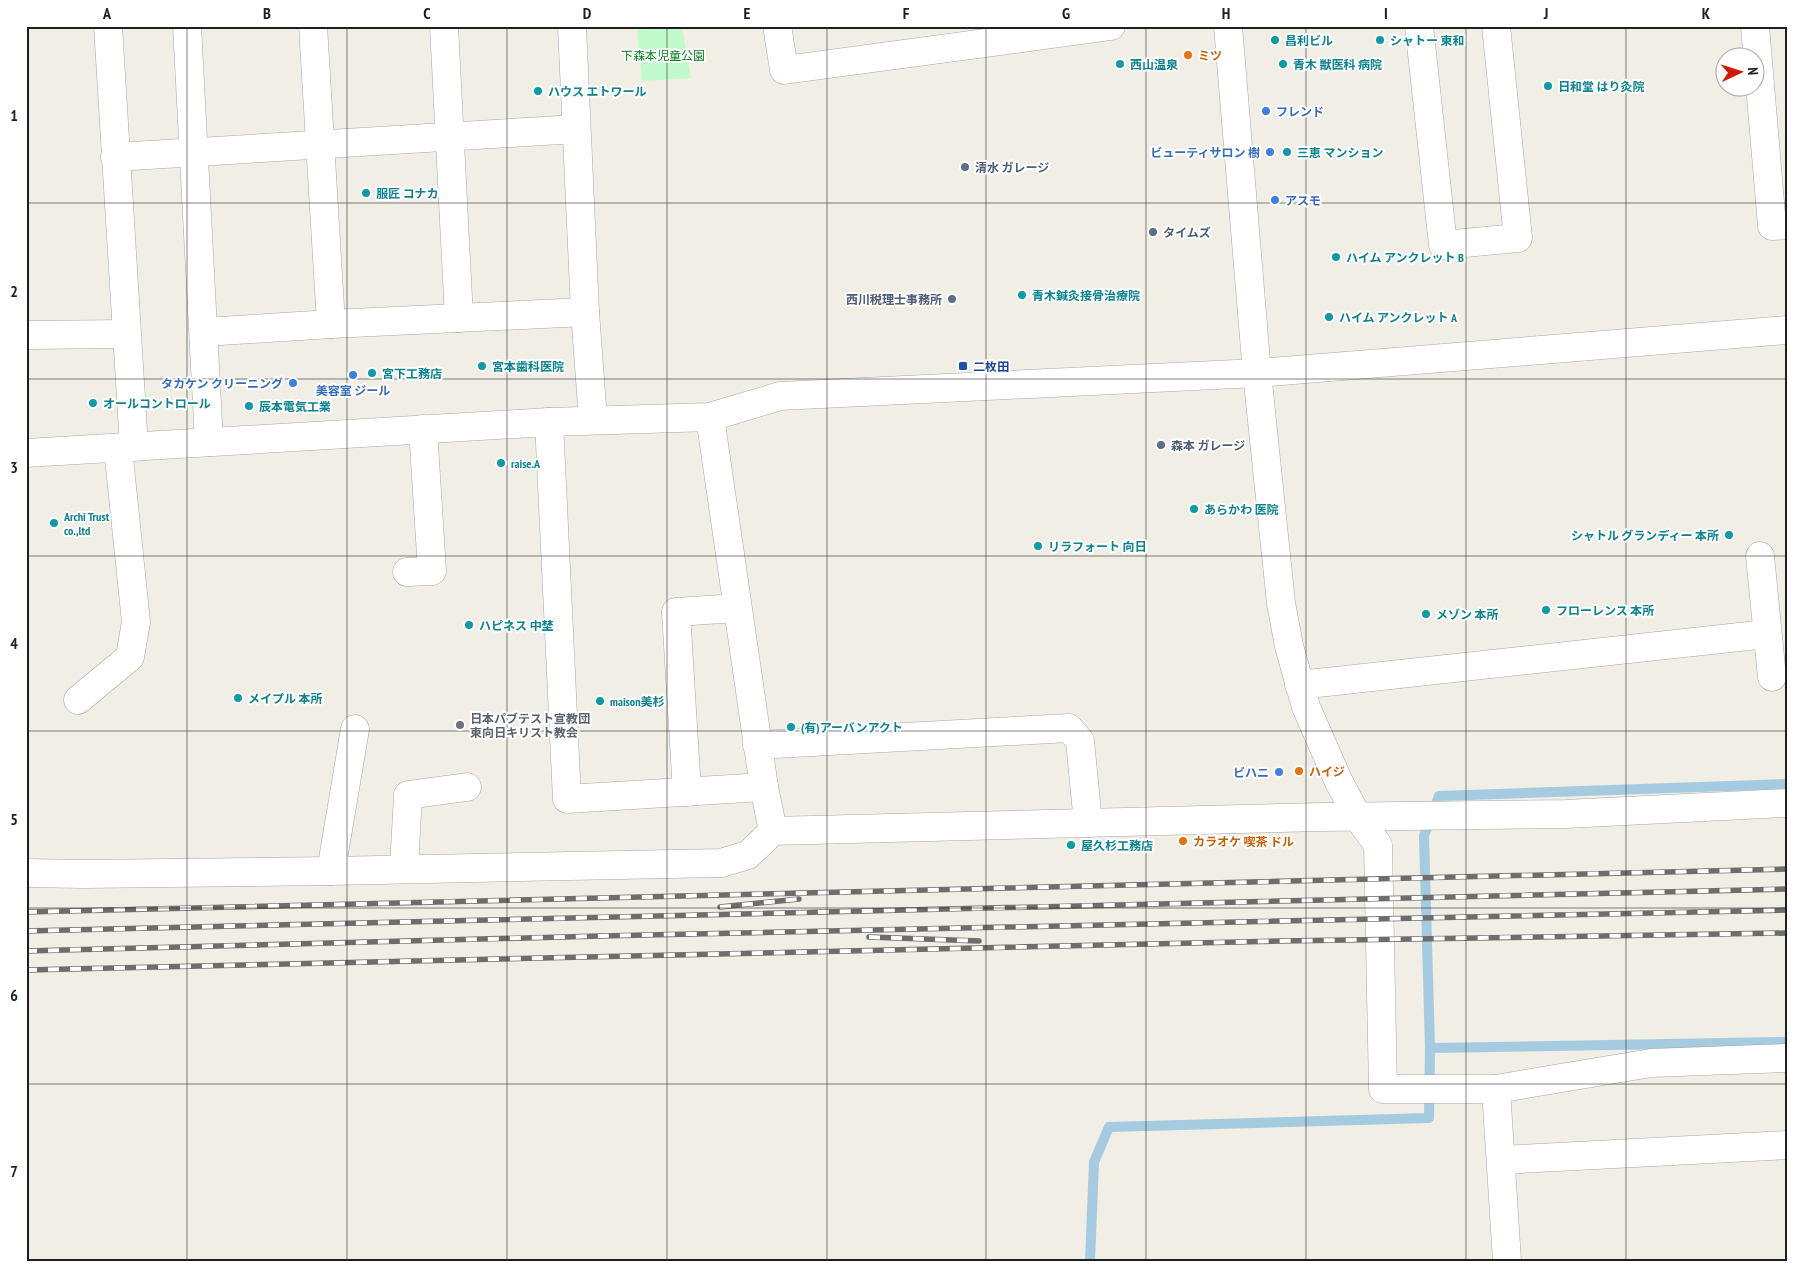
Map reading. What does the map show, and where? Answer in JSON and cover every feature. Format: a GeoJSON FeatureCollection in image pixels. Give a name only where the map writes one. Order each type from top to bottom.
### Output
{"type":"FeatureCollection","features":[{"type":"Feature","properties":{"kind":"street"},"geometry":{"type":"LineString","coordinates":[[78,700],[130,657],[136,622],[126,447],[126,334],[108,26]]}},
{"type":"Feature","properties":{"kind":"street"},"geometry":{"type":"LineString","coordinates":[[187,26],[209,442]]}},
{"type":"Feature","properties":{"kind":"street"},"geometry":{"type":"LineString","coordinates":[[313,26],[331,324]]}},
{"type":"Feature","properties":{"kind":"street"},"geometry":{"type":"LineString","coordinates":[[444,26],[459,318]]}},
{"type":"Feature","properties":{"kind":"street"},"geometry":{"type":"LineString","coordinates":[[572,26],[585,312],[594,420]]}},
{"type":"Feature","properties":{"kind":"street"},"geometry":{"type":"LineString","coordinates":[[779,26],[778,32],[784,70],[1111,26]]}},
{"type":"Feature","properties":{"kind":"street"},"geometry":{"type":"LineString","coordinates":[[1228,26],[1257,373],[1280,603],[1288,646],[1306,707],[1338,780],[1357,816],[1378,845],[1383,1089],[1496,1089],[1651,1063],[1787,1058]]}},
{"type":"Feature","properties":{"kind":"street"},"geometry":{"type":"LineString","coordinates":[[1419,26],[1443,245],[1518,238],[1496,26]]}},
{"type":"Feature","properties":{"kind":"street"},"geometry":{"type":"LineString","coordinates":[[1759,27],[1772,226],[1787,225]]}},
{"type":"Feature","properties":{"kind":"street"},"geometry":{"type":"LineString","coordinates":[[115,156],[576,129]]}},
{"type":"Feature","properties":{"kind":"street"},"geometry":{"type":"LineString","coordinates":[[204,332],[585,312]]}},
{"type":"Feature","properties":{"kind":"street"},"geometry":{"type":"LineString","coordinates":[[26,453],[549,422],[710,416],[780,396],[1257,373],[1787,330]]}},
{"type":"Feature","properties":{"kind":"street"},"geometry":{"type":"LineString","coordinates":[[26,335],[126,334]]}},
{"type":"Feature","properties":{"kind":"street"},"geometry":{"type":"LineString","coordinates":[[710,416],[764,787],[773,831]]}},
{"type":"Feature","properties":{"kind":"street"},"geometry":{"type":"LineString","coordinates":[[549,422],[567,799],[764,787]]}},
{"type":"Feature","properties":{"kind":"street"},"geometry":{"type":"LineString","coordinates":[[407,572],[432,571],[423,429]]}},
{"type":"Feature","properties":{"kind":"street"},"geometry":{"type":"LineString","coordinates":[[1760,556],[1772,677]]}},
{"type":"Feature","properties":{"kind":"street"},"geometry":{"type":"LineString","coordinates":[[687,792],[676,612],[737,608]]}},
{"type":"Feature","properties":{"kind":"street"},"geometry":{"type":"LineString","coordinates":[[1299,685],[1767,634]]}},
{"type":"Feature","properties":{"kind":"street"},"geometry":{"type":"LineString","coordinates":[[758,745],[1069,728],[1080,740],[1088,823]]}},
{"type":"Feature","properties":{"kind":"street"},"geometry":{"type":"LineString","coordinates":[[331,871],[355,729]]}},
{"type":"Feature","properties":{"kind":"street"},"geometry":{"type":"LineString","coordinates":[[404,868],[408,795],[467,787]]}},
{"type":"Feature","properties":{"kind":"street"},"geometry":{"type":"LineString","coordinates":[[26,873],[331,871],[404,868],[721,863],[748,855],[773,831],[1357,816],[1566,814],[1787,803]]}},
{"type":"Feature","properties":{"kind":"street"},"geometry":{"type":"LineString","coordinates":[[1496,1089],[1507,1261]]}},
{"type":"Feature","properties":{"kind":"street"},"geometry":{"type":"LineString","coordinates":[[1501,1160],[1787,1144]]}},
{"type":"Feature","properties":{"kind":"green space","name":"下森本児童公園"},"geometry":{"type":"Polygon","coordinates":[[[682,27],[691,78],[642,81],[637,30],[682,27]]]}},
{"type":"Feature","properties":{"kind":"waterway"},"geometry":{"type":"LineString","coordinates":[[1430,1048],[1424,836],[1439,796],[1787,784]]}},
{"type":"Feature","properties":{"kind":"waterway"},"geometry":{"type":"LineString","coordinates":[[1090,1261],[1094,1162],[1109,1127],[1429,1118],[1430,1048],[1787,1042]]}},
{"type":"Feature","properties":{"kind":"railway"},"geometry":{"type":"LineString","coordinates":[[26,912],[1787,869]]}},
{"type":"Feature","properties":{"kind":"railway"},"geometry":{"type":"LineString","coordinates":[[26,931],[1787,889]]}},
{"type":"Feature","properties":{"kind":"railway"},"geometry":{"type":"LineString","coordinates":[[720,907],[799,899]]}},
{"type":"Feature","properties":{"kind":"railway"},"geometry":{"type":"LineString","coordinates":[[26,951],[600,936],[1787,910]]}},
{"type":"Feature","properties":{"kind":"railway"},"geometry":{"type":"LineString","coordinates":[[26,970],[1281,941],[1787,933]]}},
{"type":"Feature","properties":{"kind":"railway"},"geometry":{"type":"LineString","coordinates":[[869,937],[979,941]]}},
{"type":"Feature","properties":{"kind":"place","name":"昌利ビル"},"geometry":{"type":"Point","coordinates":[1275,40]}},
{"type":"Feature","properties":{"kind":"place","name":"シャトー 東和"},"geometry":{"type":"Point","coordinates":[1380,40]}},
{"type":"Feature","properties":{"kind":"place","name":"ミツ"},"geometry":{"type":"Point","coordinates":[1188,55]}},
{"type":"Feature","properties":{"kind":"place","name":"西山温泉"},"geometry":{"type":"Point","coordinates":[1120,64]}},
{"type":"Feature","properties":{"kind":"place","name":"青木 獣医科 病院"},"geometry":{"type":"Point","coordinates":[1283,64]}},
{"type":"Feature","properties":{"kind":"place","name":"日和堂 はり灸院"},"geometry":{"type":"Point","coordinates":[1548,86]}},
{"type":"Feature","properties":{"kind":"place","name":"ハウス エトワール"},"geometry":{"type":"Point","coordinates":[538,91]}},
{"type":"Feature","properties":{"kind":"place","name":"フレンド"},"geometry":{"type":"Point","coordinates":[1266,111]}},
{"type":"Feature","properties":{"kind":"place","name":"ビューティサロン 樹"},"geometry":{"type":"Point","coordinates":[1270,152]}},
{"type":"Feature","properties":{"kind":"place","name":"三恵 マンション"},"geometry":{"type":"Point","coordinates":[1287,152]}},
{"type":"Feature","properties":{"kind":"place","name":"清水 ガレージ"},"geometry":{"type":"Point","coordinates":[965,167]}},
{"type":"Feature","properties":{"kind":"place","name":"服匠 コナカ"},"geometry":{"type":"Point","coordinates":[366,193]}},
{"type":"Feature","properties":{"kind":"place","name":"アスモ"},"geometry":{"type":"Point","coordinates":[1275,200]}},
{"type":"Feature","properties":{"kind":"place","name":"タイムズ"},"geometry":{"type":"Point","coordinates":[1153,232]}},
{"type":"Feature","properties":{"kind":"place","name":"ハイム アンクレット B"},"geometry":{"type":"Point","coordinates":[1336,257]}},
{"type":"Feature","properties":{"kind":"place","name":"青木鍼灸接骨治療院"},"geometry":{"type":"Point","coordinates":[1022,295]}},
{"type":"Feature","properties":{"kind":"place","name":"西川税理士事務所"},"geometry":{"type":"Point","coordinates":[952,299]}},
{"type":"Feature","properties":{"kind":"place","name":"ハイム アンクレット A"},"geometry":{"type":"Point","coordinates":[1329,317]}},
{"type":"Feature","properties":{"kind":"place","name":"宮本歯科医院"},"geometry":{"type":"Point","coordinates":[482,366]}},
{"type":"Feature","properties":{"kind":"place","name":"二枚田"},"geometry":{"type":"Point","coordinates":[963,366]}},
{"type":"Feature","properties":{"kind":"place","name":"宮下工務店"},"geometry":{"type":"Point","coordinates":[372,373]}},
{"type":"Feature","properties":{"kind":"place","name":"美容室 ジール"},"geometry":{"type":"Point","coordinates":[353,375]}},
{"type":"Feature","properties":{"kind":"place","name":"タカケン クリーニング"},"geometry":{"type":"Point","coordinates":[293,383]}},
{"type":"Feature","properties":{"kind":"place","name":"オールコントロール"},"geometry":{"type":"Point","coordinates":[93,403]}},
{"type":"Feature","properties":{"kind":"place","name":"辰本電気工業"},"geometry":{"type":"Point","coordinates":[249,406]}},
{"type":"Feature","properties":{"kind":"place","name":"森本 ガレージ"},"geometry":{"type":"Point","coordinates":[1161,445]}},
{"type":"Feature","properties":{"kind":"place","name":"raise.A"},"geometry":{"type":"Point","coordinates":[501,463]}},
{"type":"Feature","properties":{"kind":"place","name":"あらかわ 医院"},"geometry":{"type":"Point","coordinates":[1194,509]}},
{"type":"Feature","properties":{"kind":"place","name":"Archi Trust co.,ltd"},"geometry":{"type":"Point","coordinates":[54,523]}},
{"type":"Feature","properties":{"kind":"place","name":"シャトル グランディー 本所"},"geometry":{"type":"Point","coordinates":[1729,535]}},
{"type":"Feature","properties":{"kind":"place","name":"リラフォート 向日"},"geometry":{"type":"Point","coordinates":[1038,546]}},
{"type":"Feature","properties":{"kind":"place","name":"フローレンス 本所"},"geometry":{"type":"Point","coordinates":[1546,610]}},
{"type":"Feature","properties":{"kind":"place","name":"メゾン 本所"},"geometry":{"type":"Point","coordinates":[1426,614]}},
{"type":"Feature","properties":{"kind":"place","name":"ハピネス 中埜"},"geometry":{"type":"Point","coordinates":[469,625]}},
{"type":"Feature","properties":{"kind":"place","name":"メイプル 本所"},"geometry":{"type":"Point","coordinates":[238,698]}},
{"type":"Feature","properties":{"kind":"place","name":"maison美杉"},"geometry":{"type":"Point","coordinates":[600,701]}},
{"type":"Feature","properties":{"kind":"place","name":"日本パブテスト宣教団 東向日キリスト教会"},"geometry":{"type":"Point","coordinates":[460,725]}},
{"type":"Feature","properties":{"kind":"place","name":"(有)アーバンアクト"},"geometry":{"type":"Point","coordinates":[791,727]}},
{"type":"Feature","properties":{"kind":"place","name":"ハイジ"},"geometry":{"type":"Point","coordinates":[1299,771]}},
{"type":"Feature","properties":{"kind":"place","name":"ビハニ"},"geometry":{"type":"Point","coordinates":[1279,772]}},
{"type":"Feature","properties":{"kind":"place","name":"カラオケ 喫茶 ドル"},"geometry":{"type":"Point","coordinates":[1183,841]}},
{"type":"Feature","properties":{"kind":"place","name":"屋久杉工務店"},"geometry":{"type":"Point","coordinates":[1071,845]}}]}
